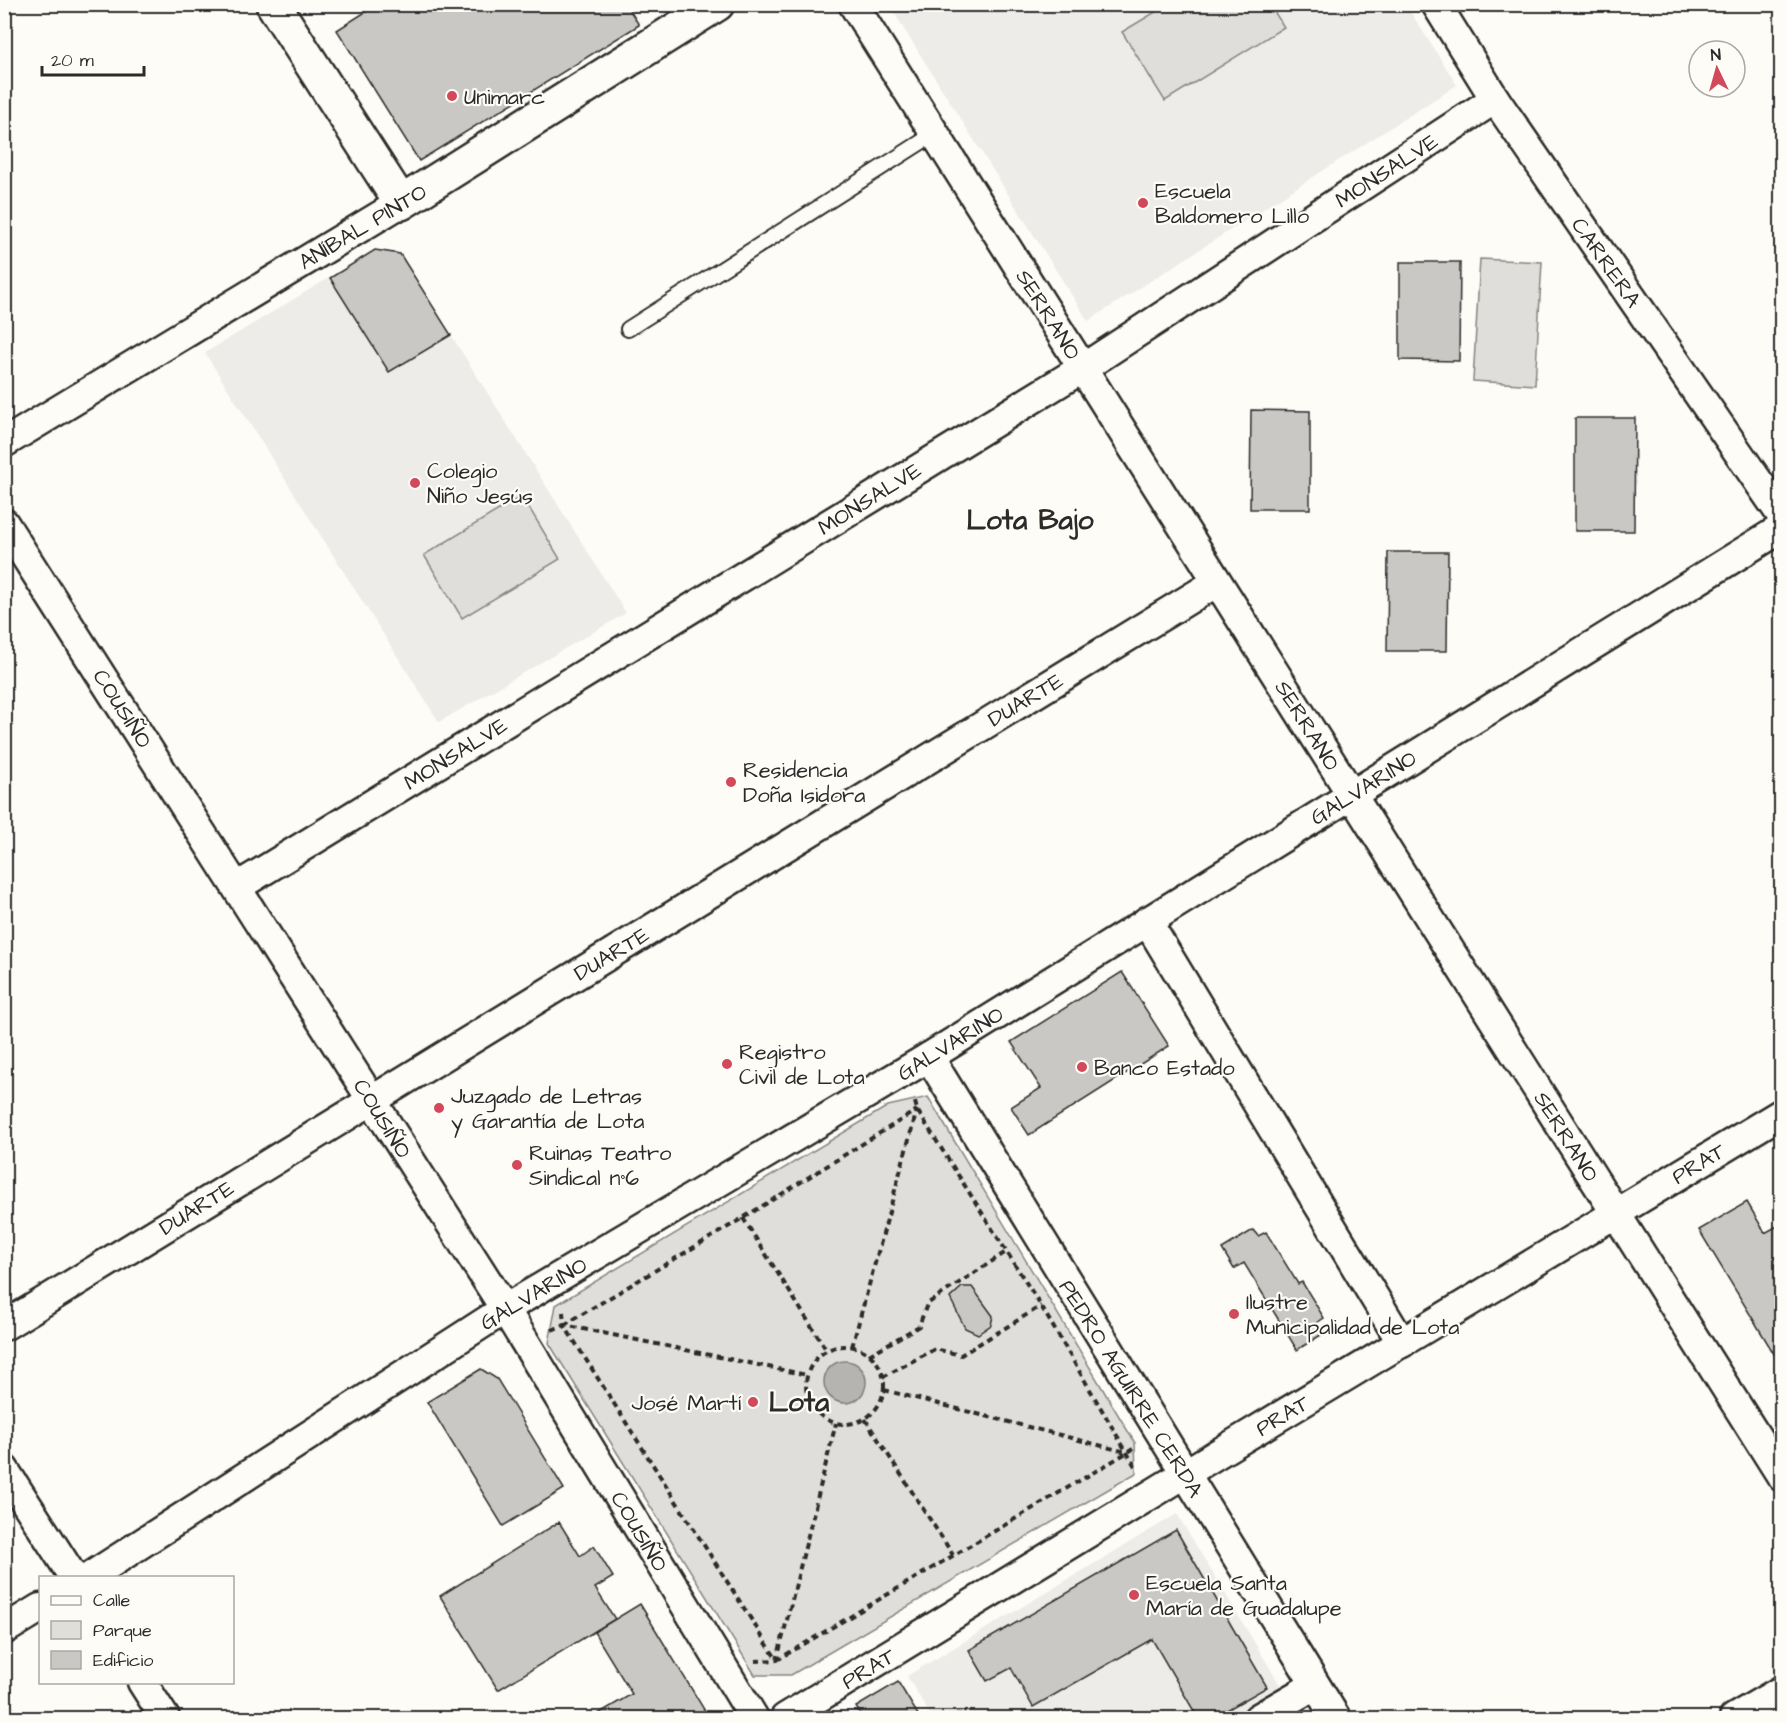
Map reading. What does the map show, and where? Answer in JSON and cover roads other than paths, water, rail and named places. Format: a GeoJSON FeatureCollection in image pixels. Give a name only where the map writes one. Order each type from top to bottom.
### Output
{"type":"FeatureCollection","features":[{"type":"Feature","properties":{"kind":"main road"},"geometry":{"type":"LineString","coordinates":[[273,4],[401,202]]}},
{"type":"Feature","properties":{"kind":"main road","name":"ANÍBAL PINTO"},"geometry":{"type":"LineString","coordinates":[[401,202],[717,4]]}},
{"type":"Feature","properties":{"kind":"street","name":"SERRANO"},"geometry":{"type":"LineString","coordinates":[[853,4],[1615,1213],[1778,1462]]}},
{"type":"Feature","properties":{"kind":"street","name":"CARRERA"},"geometry":{"type":"LineString","coordinates":[[1436,4],[1495,99],[1782,516]]}},
{"type":"Feature","properties":{"kind":"street","name":"MONSALVE"},"geometry":{"type":"LineString","coordinates":[[237,886],[1083,368],[1495,99]]}},
{"type":"Feature","properties":{"kind":"street","name":"ANÍBAL PINTO"},"geometry":{"type":"LineString","coordinates":[[4,443],[401,202]]}},
{"type":"Feature","properties":{"kind":"street","name":"COUSIÑO"},"geometry":{"type":"LineString","coordinates":[[4,523],[505,1309],[754,1719]]}},
{"type":"Feature","properties":{"kind":"street","name":"GALVARINO"},"geometry":{"type":"LineString","coordinates":[[91,1576],[505,1309],[929,1057],[1782,528]]}},
{"type":"Feature","properties":{"kind":"street","name":"DUARTE"},"geometry":{"type":"LineString","coordinates":[[4,1326],[1217,582]]}},
{"type":"Feature","properties":{"kind":"street"},"geometry":{"type":"LineString","coordinates":[[1147,921],[1402,1343]]}},
{"type":"Feature","properties":{"kind":"street","name":"PEDRO AGUIRRE CERDA"},"geometry":{"type":"LineString","coordinates":[[929,1057],[1336,1719]]}},
{"type":"Feature","properties":{"kind":"street","name":"PRAT"},"geometry":{"type":"LineString","coordinates":[[785,1719],[1782,1113]]}},
{"type":"Feature","properties":{"kind":"street"},"geometry":{"type":"LineString","coordinates":[[4,1469],[73,1576]]}},
{"type":"Feature","properties":{"kind":"street"},"geometry":{"type":"LineString","coordinates":[[4,1630],[39,1609]]}},
{"type":"Feature","properties":{"kind":"street"},"geometry":{"type":"LineString","coordinates":[[143,1684],[165,1719]]}},
{"type":"Feature","properties":{"kind":"street"},"geometry":{"type":"LineString","coordinates":[[1258,1719],[1315,1685]]}},
{"type":"Feature","properties":{"kind":"street"},"geometry":{"type":"LineString","coordinates":[[1734,1719],[1782,1690]]}},
{"type":"Feature","properties":{"kind":"lane"},"geometry":{"type":"LineString","coordinates":[[628,329],[934,134]]}},
{"type":"Feature","properties":{"kind":"place","name":"Unimarc"},"geometry":{"type":"Point","coordinates":[452,96]}},
{"type":"Feature","properties":{"kind":"place","name":"Escuela Baldomero Lillo"},"geometry":{"type":"Point","coordinates":[1143,203]}},
{"type":"Feature","properties":{"kind":"place","name":"Colegio Niño Jesús"},"geometry":{"type":"Point","coordinates":[415,483]}},
{"type":"Feature","properties":{"kind":"place","name":"Residencia Doña Isidora"},"geometry":{"type":"Point","coordinates":[731,782]}},
{"type":"Feature","properties":{"kind":"place","name":"Registro Civil de Lota"},"geometry":{"type":"Point","coordinates":[727,1064]}},
{"type":"Feature","properties":{"kind":"place","name":"Banco Estado"},"geometry":{"type":"Point","coordinates":[1082,1067]}},
{"type":"Feature","properties":{"kind":"place","name":"Juzgado de Letras y Garantía de Lota"},"geometry":{"type":"Point","coordinates":[439,1108]}},
{"type":"Feature","properties":{"kind":"place","name":"Ruinas Teatro Sindical n°6"},"geometry":{"type":"Point","coordinates":[517,1165]}},
{"type":"Feature","properties":{"kind":"place","name":"Ilustre Municipalidad de Lota"},"geometry":{"type":"Point","coordinates":[1234,1314]}},
{"type":"Feature","properties":{"kind":"place","name":"José Martí"},"geometry":{"type":"Point","coordinates":[753,1402]}},
{"type":"Feature","properties":{"kind":"place","name":"Escuela Santa María de Guadalupe"},"geometry":{"type":"Point","coordinates":[1134,1595]}},
{"type":"Feature","properties":{"kind":"district","name":"Lota Bajo"},"geometry":{"type":"Point","coordinates":[1030,519]}},
{"type":"Feature","properties":{"kind":"district","name":"Lota"},"geometry":{"type":"Point","coordinates":[799,1401]}}]}
